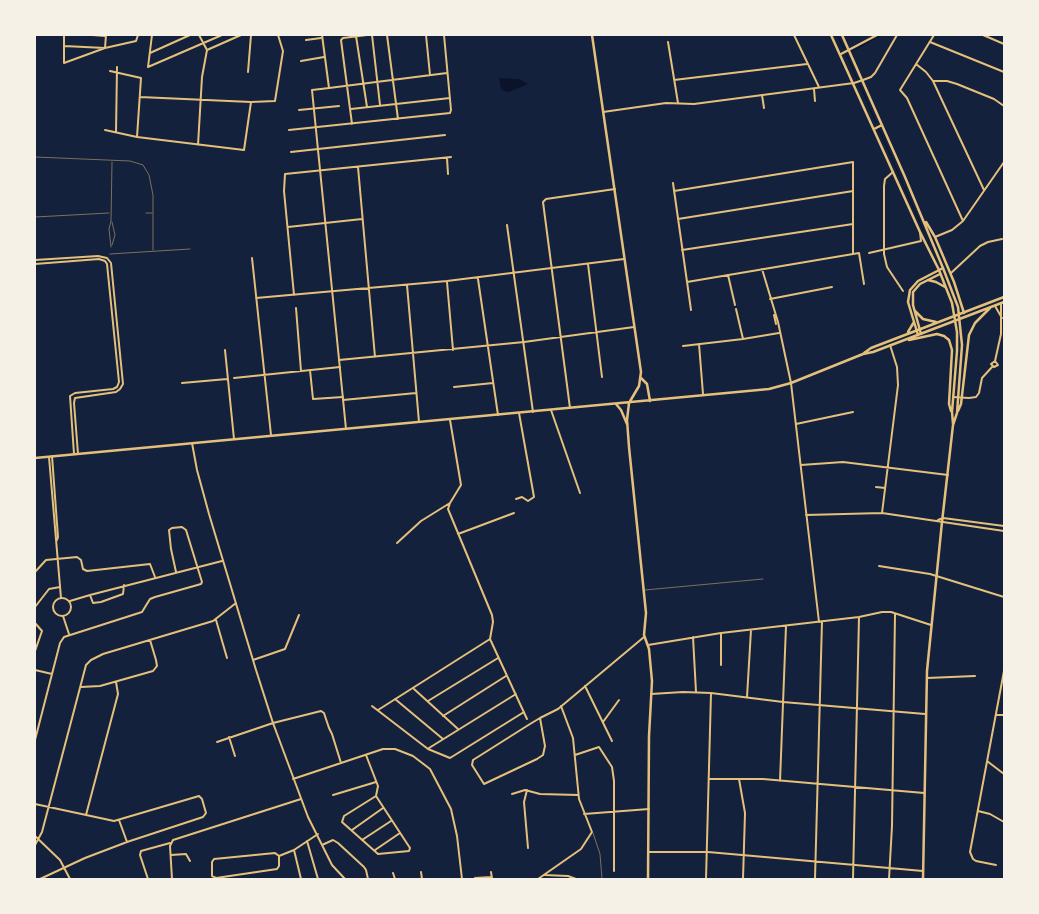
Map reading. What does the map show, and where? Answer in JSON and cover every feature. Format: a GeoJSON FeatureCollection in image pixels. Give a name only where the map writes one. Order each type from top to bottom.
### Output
{"type":"FeatureCollection","features":[{"type":"Feature","properties":{"kind":"main road"},"geometry":{"type":"LineString","coordinates":[[592,35],[641,378],[638,388],[629,403],[627,424],[647,618],[644,637],[648,645],[652,694],[649,736],[648,879]]}},
{"type":"Feature","properties":{"kind":"main road"},"geometry":{"type":"LineString","coordinates":[[831,35],[920,232],[941,274],[956,325],[957,351],[952,412],[953,425],[927,678],[923,879]]}},
{"type":"Feature","properties":{"kind":"main road"},"geometry":{"type":"LineString","coordinates":[[842,35],[924,220],[952,290],[961,324],[960,398]]}},
{"type":"Feature","properties":{"kind":"main road"},"geometry":{"type":"LineString","coordinates":[[874,128],[882,125]]}},
{"type":"Feature","properties":{"kind":"main road"},"geometry":{"type":"LineString","coordinates":[[924,220],[935,237],[951,274],[964,312]]}},
{"type":"Feature","properties":{"kind":"main road"},"geometry":{"type":"LineString","coordinates":[[920,334],[908,302],[910,290],[918,281],[943,268]]}},
{"type":"Feature","properties":{"kind":"main road"},"geometry":{"type":"LineString","coordinates":[[918,330],[912,298],[913,292],[926,281],[945,272]]}},
{"type":"Feature","properties":{"kind":"main road"},"geometry":{"type":"LineString","coordinates":[[926,281],[936,282],[947,290]]}},
{"type":"Feature","properties":{"kind":"main road"},"geometry":{"type":"LineString","coordinates":[[863,354],[871,348],[1004,297]]}},
{"type":"Feature","properties":{"kind":"main road"},"geometry":{"type":"LineString","coordinates":[[35,458],[763,390],[791,383],[1002,302]]}},
{"type":"Feature","properties":{"kind":"main road"},"geometry":{"type":"LineString","coordinates":[[953,425],[960,398],[969,335],[975,322],[993,306]]}},
{"type":"Feature","properties":{"kind":"main road"},"geometry":{"type":"LineString","coordinates":[[914,310],[924,319],[938,322]]}},
{"type":"Feature","properties":{"kind":"main road"},"geometry":{"type":"LineString","coordinates":[[906,334],[912,328],[914,320]]}},
{"type":"Feature","properties":{"kind":"main road"},"geometry":{"type":"LineString","coordinates":[[898,342],[937,334],[949,340],[952,350],[949,404],[952,412]]}},
{"type":"Feature","properties":{"kind":"main road"},"geometry":{"type":"LineString","coordinates":[[641,378],[647,384],[650,401]]}},
{"type":"Feature","properties":{"kind":"main road"},"geometry":{"type":"LineString","coordinates":[[616,404],[627,424]]}},
{"type":"Feature","properties":{"kind":"street"},"geometry":{"type":"LineString","coordinates":[[64,35],[64,63],[105,48],[137,40],[138,35]]}},
{"type":"Feature","properties":{"kind":"street"},"geometry":{"type":"LineString","coordinates":[[92,35],[106,35],[105,48]]}},
{"type":"Feature","properties":{"kind":"street"},"geometry":{"type":"LineString","coordinates":[[150,53],[190,35]]}},
{"type":"Feature","properties":{"kind":"street"},"geometry":{"type":"LineString","coordinates":[[198,145],[202,74],[207,50],[199,35]]}},
{"type":"Feature","properties":{"kind":"street"},"geometry":{"type":"LineString","coordinates":[[152,36],[148,67],[222,35]]}},
{"type":"Feature","properties":{"kind":"street"},"geometry":{"type":"LineString","coordinates":[[207,50],[241,35]]}},
{"type":"Feature","properties":{"kind":"street"},"geometry":{"type":"LineString","coordinates":[[248,72],[251,35]]}},
{"type":"Feature","properties":{"kind":"street"},"geometry":{"type":"LineString","coordinates":[[140,96],[271,103],[276,100],[283,51],[278,35]]}},
{"type":"Feature","properties":{"kind":"street"},"geometry":{"type":"LineString","coordinates":[[352,124],[341,40],[343,38],[367,35]]}},
{"type":"Feature","properties":{"kind":"street"},"geometry":{"type":"LineString","coordinates":[[372,35],[380,105]]}},
{"type":"Feature","properties":{"kind":"street"},"geometry":{"type":"LineString","coordinates":[[387,35],[398,119]]}},
{"type":"Feature","properties":{"kind":"street"},"geometry":{"type":"LineString","coordinates":[[426,35],[430,75]]}},
{"type":"Feature","properties":{"kind":"street"},"geometry":{"type":"LineString","coordinates":[[289,130],[451,112],[444,35]]}},
{"type":"Feature","properties":{"kind":"street"},"geometry":{"type":"LineString","coordinates":[[794,35],[819,87]]}},
{"type":"Feature","properties":{"kind":"street"},"geometry":{"type":"LineString","coordinates":[[841,54],[877,35]]}},
{"type":"Feature","properties":{"kind":"street"},"geometry":{"type":"LineString","coordinates":[[603,112],[666,103],[694,104],[854,83],[871,77],[875,73],[897,35]]}},
{"type":"Feature","properties":{"kind":"street"},"geometry":{"type":"LineString","coordinates":[[934,35],[900,90],[907,98],[963,221]]}},
{"type":"Feature","properties":{"kind":"street"},"geometry":{"type":"LineString","coordinates":[[983,35],[1004,44]]}},
{"type":"Feature","properties":{"kind":"street"},"geometry":{"type":"LineString","coordinates":[[306,40],[321,36],[329,88]]}},
{"type":"Feature","properties":{"kind":"street"},"geometry":{"type":"LineString","coordinates":[[356,36],[366,107]]}},
{"type":"Feature","properties":{"kind":"street"},"geometry":{"type":"LineString","coordinates":[[668,42],[678,103]]}},
{"type":"Feature","properties":{"kind":"street"},"geometry":{"type":"LineString","coordinates":[[929,42],[1004,72]]}},
{"type":"Feature","properties":{"kind":"street"},"geometry":{"type":"LineString","coordinates":[[64,46],[105,48]]}},
{"type":"Feature","properties":{"kind":"street"},"geometry":{"type":"LineString","coordinates":[[301,61],[324,57]]}},
{"type":"Feature","properties":{"kind":"street"},"geometry":{"type":"LineString","coordinates":[[674,80],[808,64]]}},
{"type":"Feature","properties":{"kind":"street"},"geometry":{"type":"LineString","coordinates":[[916,64],[933,81],[984,190]]}},
{"type":"Feature","properties":{"kind":"street"},"geometry":{"type":"LineString","coordinates":[[116,132],[118,67]]}},
{"type":"Feature","properties":{"kind":"street"},"geometry":{"type":"LineString","coordinates":[[110,71],[142,78],[137,136]]}},
{"type":"Feature","properties":{"kind":"street"},"geometry":{"type":"LineString","coordinates":[[346,429],[312,90],[447,73]]}},
{"type":"Feature","properties":{"kind":"street"},"geometry":{"type":"LineString","coordinates":[[933,81],[947,81],[957,84],[994,99],[1004,106]]}},
{"type":"Feature","properties":{"kind":"street"},"geometry":{"type":"LineString","coordinates":[[814,88],[815,101]]}},
{"type":"Feature","properties":{"kind":"street"},"geometry":{"type":"LineString","coordinates":[[762,95],[764,108]]}},
{"type":"Feature","properties":{"kind":"street"},"geometry":{"type":"LineString","coordinates":[[351,109],[450,98]]}},
{"type":"Feature","properties":{"kind":"street"},"geometry":{"type":"LineString","coordinates":[[105,130],[198,145],[244,150],[251,102]]}},
{"type":"Feature","properties":{"kind":"street"},"geometry":{"type":"LineString","coordinates":[[300,110],[339,106]]}},
{"type":"Feature","properties":{"kind":"street"},"geometry":{"type":"LineString","coordinates":[[291,152],[445,135]]}},
{"type":"Feature","properties":{"kind":"street"},"geometry":{"type":"LineString","coordinates":[[294,295],[284,174],[451,157]]}},
{"type":"Feature","properties":{"kind":"street"},"geometry":{"type":"LineString","coordinates":[[447,158],[448,174]]}},
{"type":"Feature","properties":{"kind":"street"},"geometry":{"type":"LineString","coordinates":[[674,191],[853,162],[853,254]]}},
{"type":"Feature","properties":{"kind":"street"},"geometry":{"type":"LineString","coordinates":[[935,237],[952,230],[963,221],[1004,162]]}},
{"type":"Feature","properties":{"kind":"street"},"geometry":{"type":"LineString","coordinates":[[358,167],[375,356]]}},
{"type":"Feature","properties":{"kind":"street"},"geometry":{"type":"LineString","coordinates":[[893,172],[885,180],[884,186],[884,250],[887,267],[903,291]]}},
{"type":"Feature","properties":{"kind":"street"},"geometry":{"type":"LineString","coordinates":[[673,183],[691,310]]}},
{"type":"Feature","properties":{"kind":"street"},"geometry":{"type":"LineString","coordinates":[[570,408],[543,201],[615,189]]}},
{"type":"Feature","properties":{"kind":"street"},"geometry":{"type":"LineString","coordinates":[[678,219],[853,190]]}},
{"type":"Feature","properties":{"kind":"street"},"geometry":{"type":"LineString","coordinates":[[288,227],[362,219]]}},
{"type":"Feature","properties":{"kind":"street"},"geometry":{"type":"LineString","coordinates":[[682,250],[854,223]]}},
{"type":"Feature","properties":{"kind":"street"},"geometry":{"type":"LineString","coordinates":[[508,225],[533,412]]}},
{"type":"Feature","properties":{"kind":"street"},"geometry":{"type":"LineString","coordinates":[[869,253],[921,241],[920,232]]}},
{"type":"Feature","properties":{"kind":"street"},"geometry":{"type":"LineString","coordinates":[[951,274],[980,246],[1002,239]]}},
{"type":"Feature","properties":{"kind":"street"},"geometry":{"type":"LineString","coordinates":[[687,282],[859,253],[864,284]]}},
{"type":"Feature","properties":{"kind":"street"},"geometry":{"type":"LineString","coordinates":[[35,260],[98,256],[107,258],[112,266],[123,382],[121,388],[112,393],[75,398],[78,454]]}},
{"type":"Feature","properties":{"kind":"street"},"geometry":{"type":"LineString","coordinates":[[252,258],[271,435]]}},
{"type":"Feature","properties":{"kind":"street"},"geometry":{"type":"LineString","coordinates":[[35,264],[91,259],[105,261],[108,267],[118,382],[117,387],[113,389],[71,395],[74,454]]}},
{"type":"Feature","properties":{"kind":"street"},"geometry":{"type":"LineString","coordinates":[[256,298],[446,282],[625,259]]}},
{"type":"Feature","properties":{"kind":"street"},"geometry":{"type":"LineString","coordinates":[[588,264],[602,377]]}},
{"type":"Feature","properties":{"kind":"street"},"geometry":{"type":"LineString","coordinates":[[762,269],[777,320],[791,383],[820,622],[816,879]]}},
{"type":"Feature","properties":{"kind":"street"},"geometry":{"type":"LineString","coordinates":[[728,275],[735,305]]}},
{"type":"Feature","properties":{"kind":"street"},"geometry":{"type":"LineString","coordinates":[[478,278],[498,415]]}},
{"type":"Feature","properties":{"kind":"street"},"geometry":{"type":"LineString","coordinates":[[446,282],[453,350]]}},
{"type":"Feature","properties":{"kind":"street"},"geometry":{"type":"LineString","coordinates":[[407,285],[419,422]]}},
{"type":"Feature","properties":{"kind":"street"},"geometry":{"type":"LineString","coordinates":[[770,299],[832,287]]}},
{"type":"Feature","properties":{"kind":"street"},"geometry":{"type":"LineString","coordinates":[[953,397],[972,398],[978,395],[982,378],[995,361],[1001,334],[1002,302]]}},
{"type":"Feature","properties":{"kind":"street"},"geometry":{"type":"LineString","coordinates":[[993,306],[1002,318]]}},
{"type":"Feature","properties":{"kind":"street"},"geometry":{"type":"LineString","coordinates":[[296,308],[301,371]]}},
{"type":"Feature","properties":{"kind":"street"},"geometry":{"type":"LineString","coordinates":[[736,309],[743,340]]}},
{"type":"Feature","properties":{"kind":"street"},"geometry":{"type":"LineString","coordinates":[[339,360],[453,350],[634,327]]}},
{"type":"Feature","properties":{"kind":"street"},"geometry":{"type":"LineString","coordinates":[[683,346],[743,340],[779,332]]}},
{"type":"Feature","properties":{"kind":"street"},"geometry":{"type":"LineString","coordinates":[[700,344],[703,396]]}},
{"type":"Feature","properties":{"kind":"street"},"geometry":{"type":"LineString","coordinates":[[882,513],[898,381],[890,345]]}},
{"type":"Feature","properties":{"kind":"street"},"geometry":{"type":"LineString","coordinates":[[225,350],[234,439]]}},
{"type":"Feature","properties":{"kind":"street"},"geometry":{"type":"LineString","coordinates":[[992,366],[997,366],[995,361]]}},
{"type":"Feature","properties":{"kind":"street"},"geometry":{"type":"LineString","coordinates":[[234,378],[340,367]]}},
{"type":"Feature","properties":{"kind":"street"},"geometry":{"type":"LineString","coordinates":[[310,370],[313,399],[416,393]]}},
{"type":"Feature","properties":{"kind":"street"},"geometry":{"type":"LineString","coordinates":[[182,383],[228,379]]}},
{"type":"Feature","properties":{"kind":"street"},"geometry":{"type":"LineString","coordinates":[[454,387],[493,383]]}},
{"type":"Feature","properties":{"kind":"street"},"geometry":{"type":"LineString","coordinates":[[551,410],[580,493]]}},
{"type":"Feature","properties":{"kind":"street"},"geometry":{"type":"LineString","coordinates":[[796,424],[853,412]]}},
{"type":"Feature","properties":{"kind":"street"},"geometry":{"type":"LineString","coordinates":[[516,499],[522,497],[528,501],[533,498],[534,494],[519,413]]}},
{"type":"Feature","properties":{"kind":"street"},"geometry":{"type":"LineString","coordinates":[[450,420],[461,486],[450,503],[449,514],[492,615],[493,622],[490,639],[527,719]]}},
{"type":"Feature","properties":{"kind":"street"},"geometry":{"type":"LineString","coordinates":[[71,423],[76,423]]}},
{"type":"Feature","properties":{"kind":"street"},"geometry":{"type":"LineString","coordinates":[[192,443],[197,470],[252,660],[273,724],[300,798],[322,846],[332,865],[345,879]]}},
{"type":"Feature","properties":{"kind":"street"},"geometry":{"type":"LineString","coordinates":[[50,457],[61,598]]}},
{"type":"Feature","properties":{"kind":"street"},"geometry":{"type":"LineString","coordinates":[[801,465],[843,462],[948,475]]}},
{"type":"Feature","properties":{"kind":"street"},"geometry":{"type":"LineString","coordinates":[[876,488],[885,488]]}},
{"type":"Feature","properties":{"kind":"street"},"geometry":{"type":"LineString","coordinates":[[397,543],[421,521],[450,503]]}},
{"type":"Feature","properties":{"kind":"street"},"geometry":{"type":"LineString","coordinates":[[458,534],[514,512]]}},
{"type":"Feature","properties":{"kind":"street"},"geometry":{"type":"LineString","coordinates":[[806,516],[882,513],[1004,529]]}},
{"type":"Feature","properties":{"kind":"street"},"geometry":{"type":"LineString","coordinates":[[938,520],[943,518],[1004,529]]}},
{"type":"Feature","properties":{"kind":"street"},"geometry":{"type":"LineString","coordinates":[[35,740],[62,640],[68,634],[142,612],[152,598],[202,584],[184,528],[172,528],[169,530],[176,572]]}},
{"type":"Feature","properties":{"kind":"street"},"geometry":{"type":"LineString","coordinates":[[35,572],[46,560],[79,558],[83,569],[87,571],[150,564],[155,577]]}},
{"type":"Feature","properties":{"kind":"street"},"geometry":{"type":"LineString","coordinates":[[70,602],[90,594],[223,560]]}},
{"type":"Feature","properties":{"kind":"street"},"geometry":{"type":"LineString","coordinates":[[879,566],[936,576],[1004,597]]}},
{"type":"Feature","properties":{"kind":"street"},"geometry":{"type":"LineString","coordinates":[[90,594],[93,603],[101,602],[123,594],[124,585]]}},
{"type":"Feature","properties":{"kind":"street"},"geometry":{"type":"LineString","coordinates":[[35,607],[49,589],[60,587]]}},
{"type":"Feature","properties":{"kind":"street"},"geometry":{"type":"LineString","coordinates":[[66,598],[72,606],[70,611],[63,616],[56,613],[54,608],[55,601],[66,598]]}},
{"type":"Feature","properties":{"kind":"street"},"geometry":{"type":"LineString","coordinates":[[35,845],[39,840],[83,672],[91,660],[103,654],[216,620],[236,604]]}},
{"type":"Feature","properties":{"kind":"street"},"geometry":{"type":"LineString","coordinates":[[648,645],[694,637],[859,617],[882,612],[895,614],[931,626]]}},
{"type":"Feature","properties":{"kind":"street"},"geometry":{"type":"LineString","coordinates":[[889,879],[895,614]]}},
{"type":"Feature","properties":{"kind":"street"},"geometry":{"type":"LineString","coordinates":[[252,660],[285,648],[299,615]]}},
{"type":"Feature","properties":{"kind":"street"},"geometry":{"type":"LineString","coordinates":[[63,616],[68,634]]}},
{"type":"Feature","properties":{"kind":"street"},"geometry":{"type":"LineString","coordinates":[[853,879],[859,617]]}},
{"type":"Feature","properties":{"kind":"street"},"geometry":{"type":"LineString","coordinates":[[216,620],[227,658]]}},
{"type":"Feature","properties":{"kind":"street"},"geometry":{"type":"LineString","coordinates":[[35,623],[42,631],[35,649]]}},
{"type":"Feature","properties":{"kind":"street"},"geometry":{"type":"LineString","coordinates":[[780,781],[786,626]]}},
{"type":"Feature","properties":{"kind":"street"},"geometry":{"type":"LineString","coordinates":[[747,697],[751,630]]}},
{"type":"Feature","properties":{"kind":"street"},"geometry":{"type":"LineString","coordinates":[[721,634],[721,665]]}},
{"type":"Feature","properties":{"kind":"street"},"geometry":{"type":"LineString","coordinates":[[540,718],[545,746],[543,755],[484,784],[472,765],[473,760],[540,718],[562,706],[644,637]]}},
{"type":"Feature","properties":{"kind":"street"},"geometry":{"type":"LineString","coordinates":[[694,637],[696,692]]}},
{"type":"Feature","properties":{"kind":"street"},"geometry":{"type":"LineString","coordinates":[[378,711],[490,639]]}},
{"type":"Feature","properties":{"kind":"street"},"geometry":{"type":"LineString","coordinates":[[80,686],[100,686],[156,669],[156,660],[150,640]]}},
{"type":"Feature","properties":{"kind":"street"},"geometry":{"type":"LineString","coordinates":[[428,701],[499,657]]}},
{"type":"Feature","properties":{"kind":"street"},"geometry":{"type":"LineString","coordinates":[[35,670],[52,674]]}},
{"type":"Feature","properties":{"kind":"street"},"geometry":{"type":"LineString","coordinates":[[996,865],[976,861],[970,852],[1004,671]]}},
{"type":"Feature","properties":{"kind":"street"},"geometry":{"type":"LineString","coordinates":[[443,716],[507,675]]}},
{"type":"Feature","properties":{"kind":"street"},"geometry":{"type":"LineString","coordinates":[[927,678],[975,676]]}},
{"type":"Feature","properties":{"kind":"street"},"geometry":{"type":"LineString","coordinates":[[86,816],[118,694],[116,682]]}},
{"type":"Feature","properties":{"kind":"street"},"geometry":{"type":"LineString","coordinates":[[585,686],[612,741]]}},
{"type":"Feature","properties":{"kind":"street"},"geometry":{"type":"LineString","coordinates":[[413,688],[458,730]]}},
{"type":"Feature","properties":{"kind":"street"},"geometry":{"type":"LineString","coordinates":[[652,694],[711,693],[783,702],[926,714]]}},
{"type":"Feature","properties":{"kind":"street"},"geometry":{"type":"LineString","coordinates":[[706,879],[711,693]]}},
{"type":"Feature","properties":{"kind":"street"},"geometry":{"type":"LineString","coordinates":[[428,749],[516,694]]}},
{"type":"Feature","properties":{"kind":"street"},"geometry":{"type":"LineString","coordinates":[[395,699],[443,739]]}},
{"type":"Feature","properties":{"kind":"street"},"geometry":{"type":"LineString","coordinates":[[603,722],[618,700]]}},
{"type":"Feature","properties":{"kind":"street"},"geometry":{"type":"LineString","coordinates":[[372,706],[428,749],[446,757],[453,757],[524,712]]}},
{"type":"Feature","properties":{"kind":"street"},"geometry":{"type":"LineString","coordinates":[[538,879],[581,849],[592,832],[578,795],[572,734],[562,706]]}},
{"type":"Feature","properties":{"kind":"street"},"geometry":{"type":"LineString","coordinates":[[217,742],[316,711],[323,712],[334,739],[341,764]]}},
{"type":"Feature","properties":{"kind":"street"},"geometry":{"type":"LineString","coordinates":[[996,714],[1004,715]]}},
{"type":"Feature","properties":{"kind":"street"},"geometry":{"type":"LineString","coordinates":[[229,737],[235,756]]}},
{"type":"Feature","properties":{"kind":"street"},"geometry":{"type":"LineString","coordinates":[[293,779],[383,749],[395,748],[413,756],[430,769],[453,816],[462,879]]}},
{"type":"Feature","properties":{"kind":"street"},"geometry":{"type":"LineString","coordinates":[[575,755],[600,748],[613,772],[615,811],[614,871]]}},
{"type":"Feature","properties":{"kind":"street"},"geometry":{"type":"LineString","coordinates":[[366,755],[378,786],[376,796],[410,848],[408,852],[381,855],[344,824],[342,820],[344,816],[376,796]]}},
{"type":"Feature","properties":{"kind":"street"},"geometry":{"type":"LineString","coordinates":[[987,761],[1004,774]]}},
{"type":"Feature","properties":{"kind":"street"},"geometry":{"type":"LineString","coordinates":[[710,779],[780,781],[924,793]]}},
{"type":"Feature","properties":{"kind":"street"},"geometry":{"type":"LineString","coordinates":[[739,779],[745,813],[743,879]]}},
{"type":"Feature","properties":{"kind":"street"},"geometry":{"type":"LineString","coordinates":[[333,795],[376,782]]}},
{"type":"Feature","properties":{"kind":"street"},"geometry":{"type":"LineString","coordinates":[[512,794],[526,790],[540,794],[578,795]]}},
{"type":"Feature","properties":{"kind":"street"},"geometry":{"type":"LineString","coordinates":[[526,790],[524,802],[528,848]]}},
{"type":"Feature","properties":{"kind":"street"},"geometry":{"type":"LineString","coordinates":[[35,804],[111,821],[200,796],[206,813],[203,817],[127,842],[64,866],[40,879]]}},
{"type":"Feature","properties":{"kind":"street"},"geometry":{"type":"LineString","coordinates":[[148,879],[140,855],[141,851],[170,843],[172,840],[300,798]]}},
{"type":"Feature","properties":{"kind":"street"},"geometry":{"type":"LineString","coordinates":[[351,830],[383,808]]}},
{"type":"Feature","properties":{"kind":"street"},"geometry":{"type":"LineString","coordinates":[[584,814],[649,809]]}},
{"type":"Feature","properties":{"kind":"street"},"geometry":{"type":"LineString","coordinates":[[978,811],[990,814],[1004,822]]}},
{"type":"Feature","properties":{"kind":"street"},"geometry":{"type":"LineString","coordinates":[[119,820],[127,842]]}},
{"type":"Feature","properties":{"kind":"street"},"geometry":{"type":"LineString","coordinates":[[362,840],[391,821]]}},
{"type":"Feature","properties":{"kind":"street"},"geometry":{"type":"LineString","coordinates":[[374,850],[400,833]]}},
{"type":"Feature","properties":{"kind":"street"},"geometry":{"type":"LineString","coordinates":[[279,856],[279,866],[276,868],[216,878],[212,875],[212,862],[214,859],[273,853],[279,856],[294,850],[318,834]]}},
{"type":"Feature","properties":{"kind":"street"},"geometry":{"type":"LineString","coordinates":[[35,836],[64,866],[70,879]]}},
{"type":"Feature","properties":{"kind":"street"},"geometry":{"type":"LineString","coordinates":[[322,846],[333,840],[338,842],[364,867],[368,879]]}},
{"type":"Feature","properties":{"kind":"street"},"geometry":{"type":"LineString","coordinates":[[307,842],[318,879]]}},
{"type":"Feature","properties":{"kind":"street"},"geometry":{"type":"LineString","coordinates":[[170,843],[172,879]]}},
{"type":"Feature","properties":{"kind":"street"},"geometry":{"type":"LineString","coordinates":[[294,850],[301,879]]}},
{"type":"Feature","properties":{"kind":"street"},"geometry":{"type":"LineString","coordinates":[[649,852],[708,852],[923,871]]}},
{"type":"Feature","properties":{"kind":"street"},"geometry":{"type":"LineString","coordinates":[[171,855],[188,854],[190,861]]}},
{"type":"Feature","properties":{"kind":"street"},"geometry":{"type":"LineString","coordinates":[[421,872],[422,879]]}},
{"type":"Feature","properties":{"kind":"street"},"geometry":{"type":"LineString","coordinates":[[476,878],[492,878],[491,872]]}},
{"type":"Feature","properties":{"kind":"street"},"geometry":{"type":"LineString","coordinates":[[394,873],[395,879]]}},
{"type":"Feature","properties":{"kind":"street"},"geometry":{"type":"LineString","coordinates":[[544,875],[568,876],[576,879]]}},
{"type":"Feature","properties":{"kind":"lane"},"geometry":{"type":"LineString","coordinates":[[35,157],[138,163],[147,170],[152,190],[154,213],[153,250]]}},
{"type":"Feature","properties":{"kind":"lane"},"geometry":{"type":"LineString","coordinates":[[111,220],[115,235],[111,247],[109,236],[112,160]]}},
{"type":"Feature","properties":{"kind":"lane"},"geometry":{"type":"LineString","coordinates":[[35,217],[111,213]]}},
{"type":"Feature","properties":{"kind":"lane"},"geometry":{"type":"LineString","coordinates":[[146,213],[154,213]]}},
{"type":"Feature","properties":{"kind":"lane"},"geometry":{"type":"LineString","coordinates":[[105,261],[110,254],[190,248]]}},
{"type":"Feature","properties":{"kind":"lane"},"geometry":{"type":"LineString","coordinates":[[644,590],[763,579]]}},
{"type":"Feature","properties":{"kind":"lane"},"geometry":{"type":"LineString","coordinates":[[592,832],[600,854],[602,879]]}},
{"type":"Feature","properties":{"kind":"water"},"geometry":{"type":"Polygon","coordinates":[[[499,78],[519,79],[528,84],[509,92],[504,91],[501,89],[499,78]]]}},
{"type":"Feature","properties":{"kind":"waterway"},"geometry":{"type":"LineString","coordinates":[[837,35],[844,49]]}},
{"type":"Feature","properties":{"kind":"waterway"},"geometry":{"type":"LineString","coordinates":[[852,51],[882,35]]}},
{"type":"Feature","properties":{"kind":"waterway"},"geometry":{"type":"LineString","coordinates":[[846,53],[857,79]]}},
{"type":"Feature","properties":{"kind":"waterway"},"geometry":{"type":"LineString","coordinates":[[860,85],[876,123]]}},
{"type":"Feature","properties":{"kind":"waterway"},"geometry":{"type":"LineString","coordinates":[[878,127],[923,230]]}}]}
